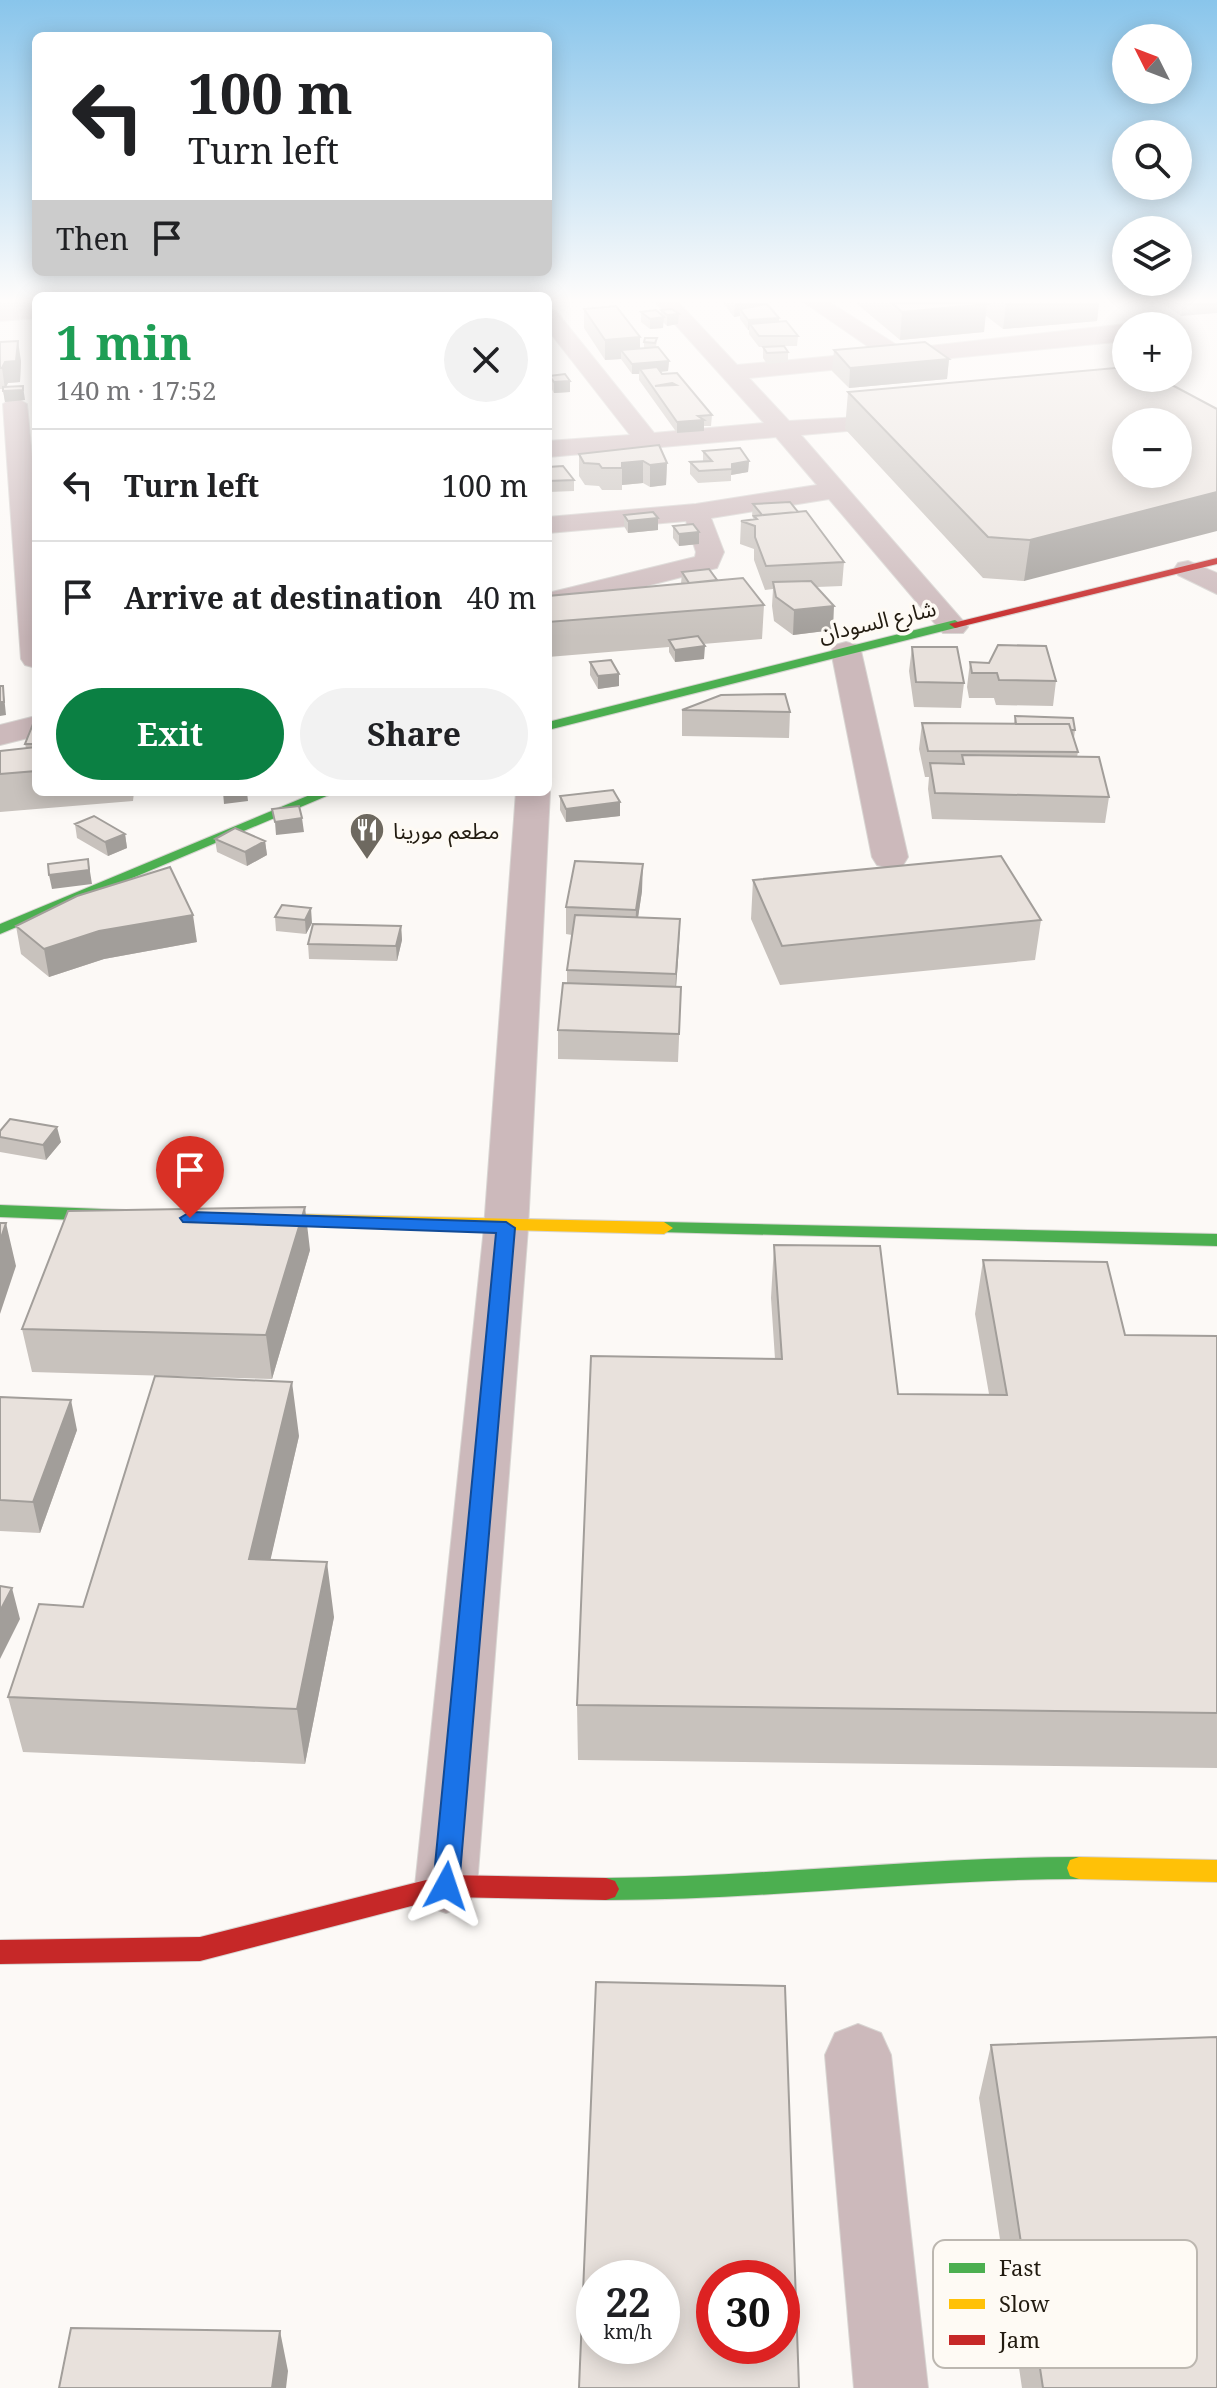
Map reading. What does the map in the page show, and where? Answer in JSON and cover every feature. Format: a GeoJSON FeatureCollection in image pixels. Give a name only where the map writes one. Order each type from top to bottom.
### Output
{"type":"FeatureCollection","features":[{"type":"Feature","properties":{"kind":"street"},"geometry":{"type":"LineString","coordinates":[[16,414],[11,501],[21,572],[27,652]]}},
{"type":"Feature","properties":{"kind":"street"},"geometry":{"type":"LineString","coordinates":[[622,414],[647,440]]}},
{"type":"Feature","properties":{"kind":"street"},"geometry":{"type":"LineString","coordinates":[[769,414],[953,627]]}},
{"type":"Feature","properties":{"kind":"street"},"geometry":{"type":"LineString","coordinates":[[552,449],[927,417]]}},
{"type":"Feature","properties":{"kind":"street"},"geometry":{"type":"LineString","coordinates":[[552,525],[696,512],[836,490]]}},
{"type":"Feature","properties":{"kind":"street"},"geometry":{"type":"LineString","coordinates":[[552,601],[707,562],[710,552],[696,512]]}},
{"type":"Feature","properties":{"kind":"street","name":"شارع السودان"},"geometry":{"type":"LineString","coordinates":[[552,725],[1217,561]]}},
{"type":"Feature","properties":{"kind":"street"},"geometry":{"type":"LineString","coordinates":[[1188,569],[1217,585]]}},
{"type":"Feature","properties":{"kind":"street"},"geometry":{"type":"LineString","coordinates":[[846,651],[890,857]]}},
{"type":"Feature","properties":{"kind":"street"},"geometry":{"type":"LineString","coordinates":[[0,735],[32,727]]}},
{"type":"Feature","properties":{"kind":"street"},"geometry":{"type":"LineString","coordinates":[[0,929],[319,796]]}},
{"type":"Feature","properties":{"kind":"street"},"geometry":{"type":"LineString","coordinates":[[446,1886],[506,1228],[533,796]]}},
{"type":"Feature","properties":{"kind":"street"},"geometry":{"type":"LineString","coordinates":[[0,1211],[142,1216]]}},
{"type":"Feature","properties":{"kind":"street"},"geometry":{"type":"LineString","coordinates":[[221,1219],[506,1228],[1217,1240]]}},
{"type":"Feature","properties":{"kind":"street"},"geometry":{"type":"LineString","coordinates":[[0,1952],[200,1949],[446,1886],[666,1890],[1011,1866],[1217,1871]]}},
{"type":"Feature","properties":{"kind":"street"},"geometry":{"type":"LineString","coordinates":[[858,2055],[891,2388]]}},
{"type":"Feature","properties":{"kind":"building"},"geometry":{"type":"Polygon","coordinates":[[[672,414],[712,415],[698,416],[704,420],[677,422],[672,414]]]}},
{"type":"Feature","properties":{"kind":"building"},"geometry":{"type":"Polygon","coordinates":[[[870,414],[1112,414],[1112,488],[1192,488],[1192,414],[1217,414],[1217,492],[1030,540],[988,537],[870,414]]]}},
{"type":"Feature","properties":{"kind":"building"},"geometry":{"type":"Polygon","coordinates":[[[659,445],[667,463],[650,465],[643,461],[622,463],[622,468],[602,468],[599,464],[584,463],[579,454],[659,445]]]}},
{"type":"Feature","properties":{"kind":"building"},"geometry":{"type":"Polygon","coordinates":[[[740,448],[749,461],[732,464],[732,469],[699,471],[690,462],[712,461],[703,451],[740,448]]]}},
{"type":"Feature","properties":{"kind":"building"},"geometry":{"type":"Polygon","coordinates":[[[563,466],[574,480],[552,481],[552,467],[563,466]]]}},
{"type":"Feature","properties":{"kind":"building"},"geometry":{"type":"Polygon","coordinates":[[[790,502],[798,512],[762,515],[753,504],[790,502]]]}},
{"type":"Feature","properties":{"kind":"building"},"geometry":{"type":"Polygon","coordinates":[[[806,511],[844,562],[766,566],[755,537],[755,526],[741,521],[757,519],[754,516],[806,511]]]}},
{"type":"Feature","properties":{"kind":"building"},"geometry":{"type":"Polygon","coordinates":[[[653,512],[658,518],[628,521],[624,515],[653,512]]]}},
{"type":"Feature","properties":{"kind":"building"},"geometry":{"type":"Polygon","coordinates":[[[693,524],[699,532],[679,534],[673,526],[693,524]]]}},
{"type":"Feature","properties":{"kind":"building"},"geometry":{"type":"Polygon","coordinates":[[[709,569],[717,580],[689,583],[682,572],[709,569]]]}},
{"type":"Feature","properties":{"kind":"building"},"geometry":{"type":"Polygon","coordinates":[[[743,578],[764,605],[552,622],[552,596],[743,578]]]}},
{"type":"Feature","properties":{"kind":"building"},"geometry":{"type":"Polygon","coordinates":[[[811,581],[834,606],[794,610],[776,597],[773,582],[811,581]]]}},
{"type":"Feature","properties":{"kind":"building"},"geometry":{"type":"Polygon","coordinates":[[[698,636],[705,646],[675,650],[669,640],[698,636]]]}},
{"type":"Feature","properties":{"kind":"building"},"geometry":{"type":"Polygon","coordinates":[[[998,645],[1046,646],[1056,681],[999,680],[997,673],[972,673],[970,662],[989,663],[998,645]]]}},
{"type":"Feature","properties":{"kind":"building"},"geometry":{"type":"Polygon","coordinates":[[[912,647],[957,647],[964,683],[916,682],[912,647]]]}},
{"type":"Feature","properties":{"kind":"building"},"geometry":{"type":"Polygon","coordinates":[[[611,660],[619,674],[598,676],[590,662],[611,660]]]}},
{"type":"Feature","properties":{"kind":"building"},"geometry":{"type":"Polygon","coordinates":[[[0,686],[3,686],[4,702],[0,702],[0,686]]]}},
{"type":"Feature","properties":{"kind":"building"},"geometry":{"type":"Polygon","coordinates":[[[785,694],[790,712],[682,710],[721,695],[785,694]]]}},
{"type":"Feature","properties":{"kind":"building"},"geometry":{"type":"Polygon","coordinates":[[[1015,716],[1073,718],[1075,730],[1071,730],[1069,724],[1016,724],[1015,716]]]}},
{"type":"Feature","properties":{"kind":"building"},"geometry":{"type":"Polygon","coordinates":[[[922,723],[1069,724],[1078,752],[928,751],[922,723]]]}},
{"type":"Feature","properties":{"kind":"building"},"geometry":{"type":"Polygon","coordinates":[[[32,726],[32,744],[25,744],[32,726]]]}},
{"type":"Feature","properties":{"kind":"building"},"geometry":{"type":"Polygon","coordinates":[[[32,747],[32,771],[0,774],[0,751],[32,747]]]}},
{"type":"Feature","properties":{"kind":"building"},"geometry":{"type":"Polygon","coordinates":[[[962,755],[1099,757],[1109,797],[935,793],[930,763],[964,764],[962,755]]]}},
{"type":"Feature","properties":{"kind":"building"},"geometry":{"type":"Polygon","coordinates":[[[613,790],[620,802],[566,809],[560,796],[613,790]]]}},
{"type":"Feature","properties":{"kind":"building"},"geometry":{"type":"Polygon","coordinates":[[[299,806],[302,818],[275,822],[272,809],[299,806]]]}},
{"type":"Feature","properties":{"kind":"building"},"geometry":{"type":"Polygon","coordinates":[[[94,816],[125,834],[105,842],[75,824],[94,816]]]}},
{"type":"Feature","properties":{"kind":"building"},"geometry":{"type":"Polygon","coordinates":[[[235,828],[265,841],[245,852],[215,839],[235,828]]]}},
{"type":"Feature","properties":{"kind":"building"},"geometry":{"type":"Polygon","coordinates":[[[1001,856],[1041,920],[782,946],[753,880],[1001,856]]]}},
{"type":"Feature","properties":{"kind":"building"},"geometry":{"type":"Polygon","coordinates":[[[88,859],[89,870],[49,875],[48,864],[88,859]]]}},
{"type":"Feature","properties":{"kind":"building"},"geometry":{"type":"Polygon","coordinates":[[[575,861],[643,864],[636,910],[566,907],[575,861]]]}},
{"type":"Feature","properties":{"kind":"building"},"geometry":{"type":"Polygon","coordinates":[[[170,867],[193,915],[99,931],[44,949],[16,926],[77,896],[170,867]]]}},
{"type":"Feature","properties":{"kind":"building"},"geometry":{"type":"Polygon","coordinates":[[[282,905],[311,908],[305,920],[275,917],[282,905]]]}},
{"type":"Feature","properties":{"kind":"building"},"geometry":{"type":"Polygon","coordinates":[[[575,915],[680,919],[676,974],[567,970],[575,915]]]}},
{"type":"Feature","properties":{"kind":"building"},"geometry":{"type":"Polygon","coordinates":[[[313,924],[401,926],[396,946],[308,944],[313,924]]]}},
{"type":"Feature","properties":{"kind":"building"},"geometry":{"type":"Polygon","coordinates":[[[563,983],[681,987],[679,1034],[558,1030],[563,983]]]}},
{"type":"Feature","properties":{"kind":"building"},"geometry":{"type":"Polygon","coordinates":[[[10,1119],[57,1127],[43,1145],[0,1137],[0,1131],[10,1119]]]}},
{"type":"Feature","properties":{"kind":"building"},"geometry":{"type":"Polygon","coordinates":[[[305,1207],[266,1335],[22,1329],[68,1211],[305,1207]]]}},
{"type":"Feature","properties":{"kind":"building"},"geometry":{"type":"Polygon","coordinates":[[[0,1223],[6,1223],[0,1241],[0,1223]]]}},
{"type":"Feature","properties":{"kind":"building"},"geometry":{"type":"Polygon","coordinates":[[[774,1245],[880,1246],[898,1394],[1007,1395],[983,1260],[1107,1262],[1125,1335],[1217,1336],[1217,1713],[577,1705],[591,1356],[782,1359],[774,1245]]]}},
{"type":"Feature","properties":{"kind":"building"},"geometry":{"type":"Polygon","coordinates":[[[155,1376],[292,1382],[249,1559],[327,1562],[297,1709],[8,1697],[39,1604],[83,1607],[155,1376]]]}},
{"type":"Feature","properties":{"kind":"building"},"geometry":{"type":"Polygon","coordinates":[[[0,1397],[71,1400],[33,1502],[0,1500],[0,1397]]]}},
{"type":"Feature","properties":{"kind":"building"},"geometry":{"type":"Polygon","coordinates":[[[0,1586],[12,1588],[0,1611],[0,1586]]]}},
{"type":"Feature","properties":{"kind":"building"},"geometry":{"type":"Polygon","coordinates":[[[596,1982],[785,1986],[795,2260],[696,2260],[696,2364],[798,2364],[799,2388],[579,2388],[580,2364],[680,2364],[680,2260],[584,2260],[596,1982]]]}},
{"type":"Feature","properties":{"kind":"building"},"geometry":{"type":"Polygon","coordinates":[[[1217,2037],[1217,2388],[1043,2388],[1040,2368],[1197,2368],[1197,2240],[1021,2240],[991,2045],[1217,2037]]]}},
{"type":"Feature","properties":{"kind":"building"},"geometry":{"type":"Polygon","coordinates":[[[71,2328],[280,2331],[272,2388],[59,2388],[71,2328]]]}},
{"type":"Feature","properties":{"kind":"traffic: fast"},"geometry":{"type":"LineString","coordinates":[[552,725],[955,624]]}},
{"type":"Feature","properties":{"kind":"traffic: fast"},"geometry":{"type":"LineString","coordinates":[[0,929],[319,796]]}},
{"type":"Feature","properties":{"kind":"traffic: fast"},"geometry":{"type":"LineString","coordinates":[[0,1211],[127,1216]]}},
{"type":"Feature","properties":{"kind":"traffic: fast"},"geometry":{"type":"LineString","coordinates":[[664,1228],[1217,1240]]}},
{"type":"Feature","properties":{"kind":"traffic: fast"},"geometry":{"type":"LineString","coordinates":[[606,1889],[724,1886],[961,1870],[1079,1868]]}},
{"type":"Feature","properties":{"kind":"traffic: slow"},"geometry":{"type":"LineString","coordinates":[[248,1219],[664,1228]]}},
{"type":"Feature","properties":{"kind":"traffic: slow"},"geometry":{"type":"LineString","coordinates":[[1079,1868],[1217,1871]]}},
{"type":"Feature","properties":{"kind":"traffic: jam"},"geometry":{"type":"LineString","coordinates":[[955,624],[1217,561]]}},
{"type":"Feature","properties":{"kind":"traffic: jam"},"geometry":{"type":"LineString","coordinates":[[0,1952],[200,1949],[446,1886],[606,1889]]}},
{"type":"Feature","properties":{"kind":"place","name":"مطعم مورينا"},"geometry":{"type":"Point","coordinates":[367,861]}},
{"type":"Feature","properties":{"kind":"route"},"geometry":{"type":"LineString","coordinates":[[190,1218],[506,1228],[446,1886]]}}]}
